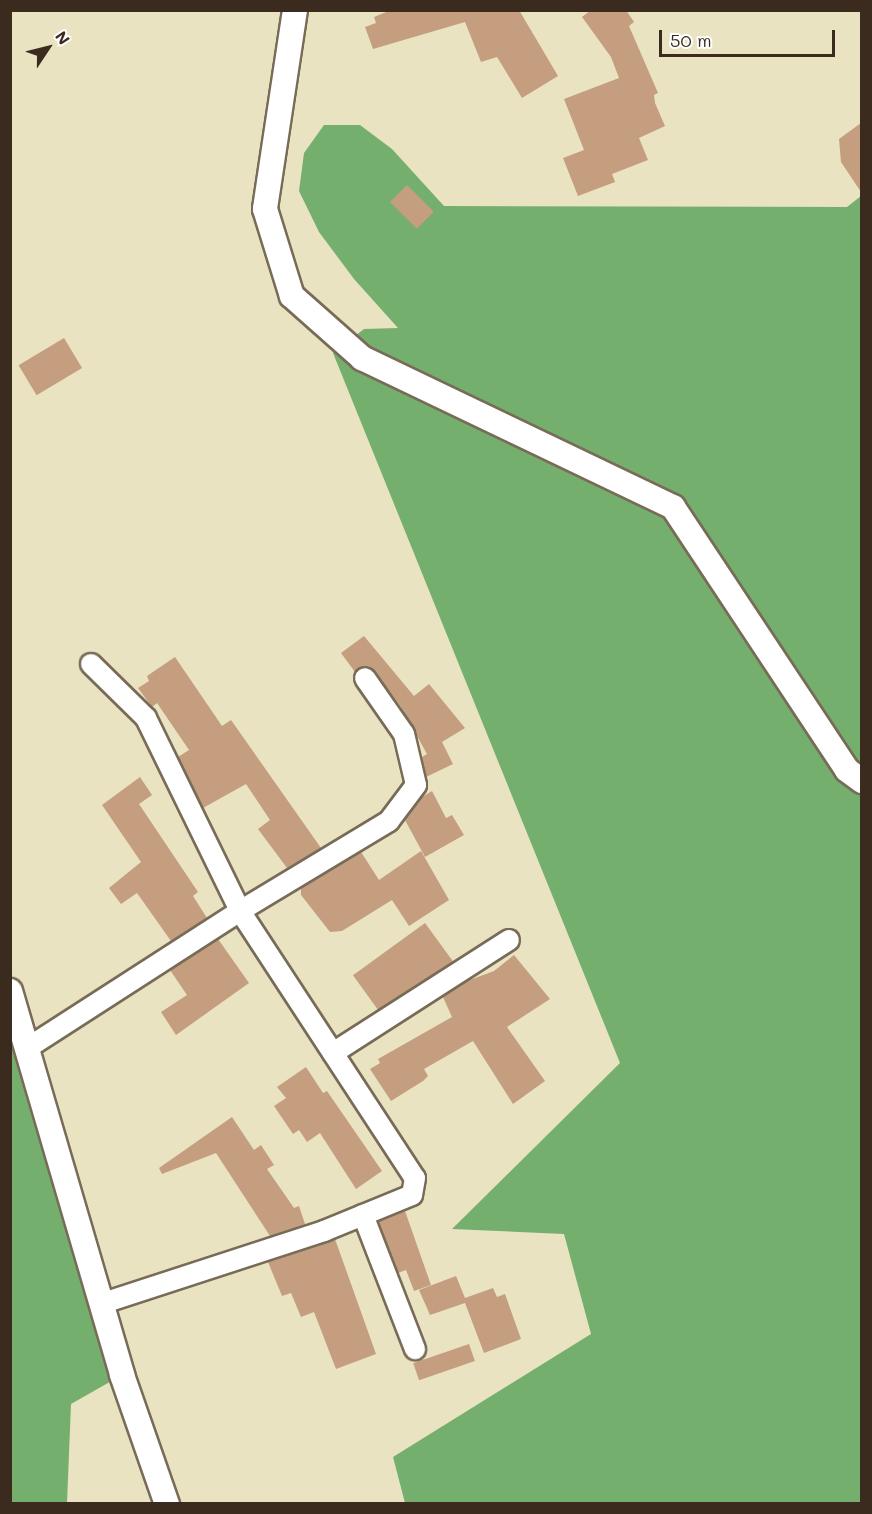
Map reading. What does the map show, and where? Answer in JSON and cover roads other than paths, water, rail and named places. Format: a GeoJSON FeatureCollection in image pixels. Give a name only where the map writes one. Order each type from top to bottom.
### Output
{"type":"FeatureCollection","features":[{"type":"Feature","properties":{"kind":"street"},"geometry":{"type":"LineString","coordinates":[[295,10],[265,210],[292,296],[362,358],[673,507],[847,770],[861,781]]}},
{"type":"Feature","properties":{"kind":"street"},"geometry":{"type":"LineString","coordinates":[[91,664],[146,718],[240,911],[415,1178],[412,1195],[363,1215],[101,1304]]}},
{"type":"Feature","properties":{"kind":"street"},"geometry":{"type":"LineString","coordinates":[[26,1049],[240,911],[389,821],[416,785],[404,734],[365,678]]}},
{"type":"Feature","properties":{"kind":"street"},"geometry":{"type":"LineString","coordinates":[[333,1053],[509,940]]}},
{"type":"Feature","properties":{"kind":"street"},"geometry":{"type":"LineString","coordinates":[[10,991],[148,1458],[167,1503]]}},
{"type":"Feature","properties":{"kind":"street"},"geometry":{"type":"LineString","coordinates":[[363,1215],[415,1349]]}}]}
